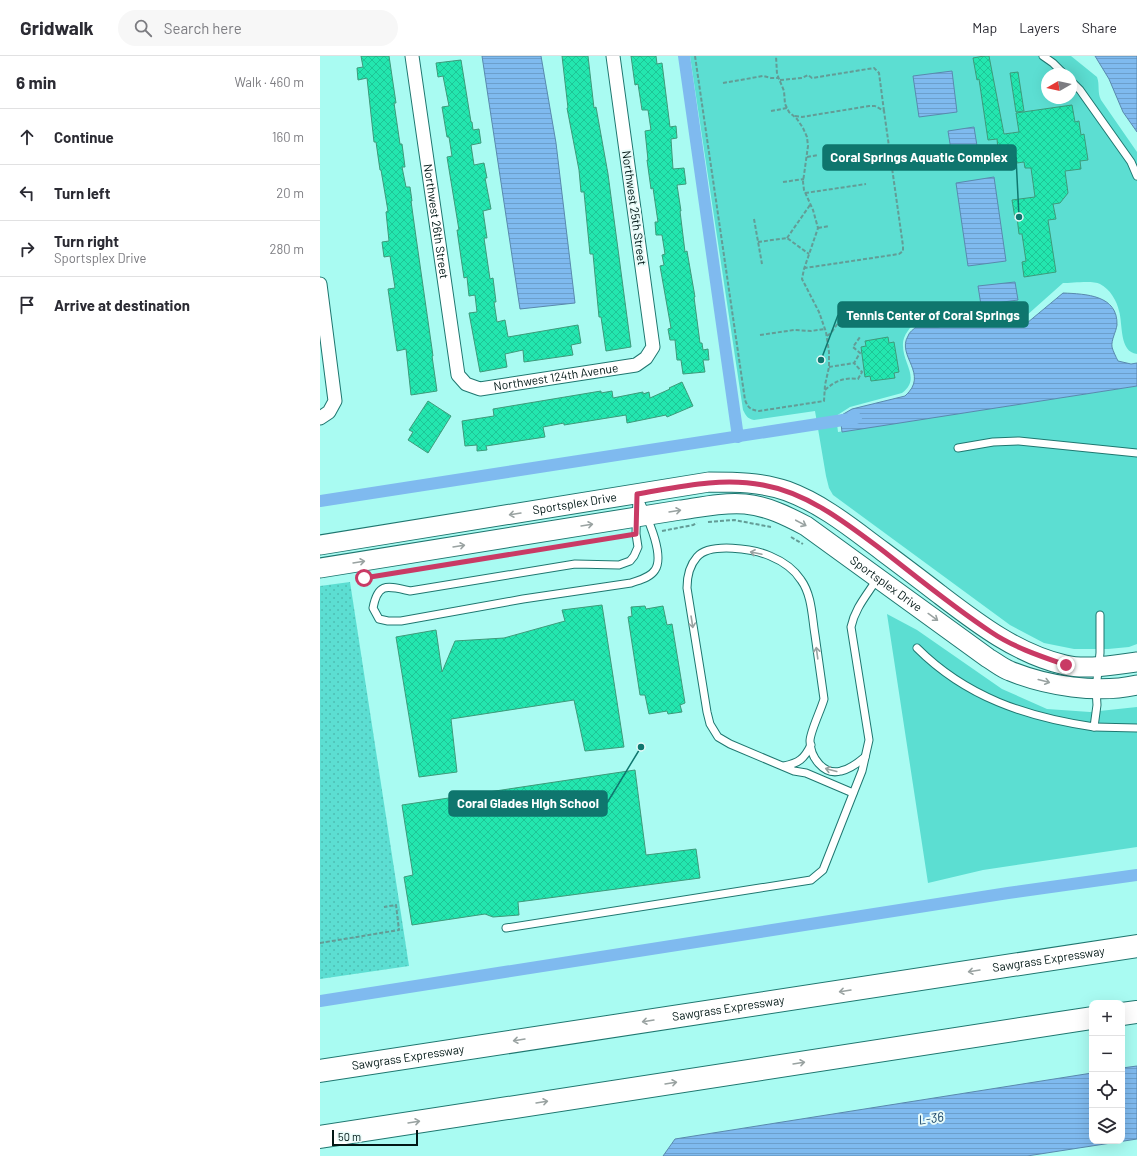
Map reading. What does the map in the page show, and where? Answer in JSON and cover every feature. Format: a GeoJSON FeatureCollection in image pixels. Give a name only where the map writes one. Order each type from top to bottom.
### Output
{"type":"FeatureCollection","features":[{"type":"Feature","properties":{"kind":"highway","name":"Sawgrass Expressway"},"geometry":{"type":"LineString","coordinates":[[320,1071],[1137,946]]}},
{"type":"Feature","properties":{"kind":"highway"},"geometry":{"type":"LineString","coordinates":[[1125,1014],[1137,1012]]}},
{"type":"Feature","properties":{"kind":"highway"},"geometry":{"type":"LineString","coordinates":[[320,1137],[1089,1018]]}},
{"type":"Feature","properties":{"kind":"street","name":"Northwest 26th Street"},"geometry":{"type":"LineString","coordinates":[[412,56],[458,375],[466,384]]}},
{"type":"Feature","properties":{"kind":"street","name":"Northwest 25th Street"},"geometry":{"type":"LineString","coordinates":[[613,56],[653,347],[646,358]]}},
{"type":"Feature","properties":{"kind":"street"},"geometry":{"type":"LineString","coordinates":[[320,290],[335,401],[324,415]]}},
{"type":"Feature","properties":{"kind":"street","name":"Northwest 124th Avenue"},"geometry":{"type":"LineString","coordinates":[[466,384],[480,389],[636,364],[646,358]]}},
{"type":"Feature","properties":{"kind":"street","name":"Sportsplex Drive"},"geometry":{"type":"LineString","coordinates":[[320,545],[709,482],[735,482],[764,485],[787,491],[820,507],[851,527],[992,633],[1035,655],[1066,665],[1098,667],[1137,662]]}},
{"type":"Feature","properties":{"kind":"street","name":"Sportsplex Drive"},"geometry":{"type":"LineString","coordinates":[[320,568],[640,522],[718,505],[744,504],[766,508],[806,526],[988,658],[1009,670],[1065,686],[1096,689],[1137,685]]}},
{"type":"Feature","properties":{"kind":"lane"},"geometry":{"type":"LineString","coordinates":[[1043,56],[1058,68]]}},
{"type":"Feature","properties":{"kind":"lane"},"geometry":{"type":"LineString","coordinates":[[1077,87],[1131,162],[1137,176]]}},
{"type":"Feature","properties":{"kind":"lane"},"geometry":{"type":"LineString","coordinates":[[958,448],[993,442],[1018,441],[1137,453]]}},
{"type":"Feature","properties":{"kind":"lane"},"geometry":{"type":"LineString","coordinates":[[637,494],[640,522],[638,547],[630,561],[619,565],[575,564],[410,591],[384,587],[379,590],[375,598],[373,608],[380,619],[388,621],[401,621],[523,599],[631,582],[648,577],[655,571],[658,563],[654,533],[640,522]]}},
{"type":"Feature","properties":{"kind":"lane"},"geometry":{"type":"LineString","coordinates":[[854,792],[806,773],[794,771],[730,744],[718,737],[710,724],[707,712],[687,588],[687,578],[692,565],[698,556],[710,550],[725,548],[770,556],[789,566],[802,580],[809,596],[824,699],[810,740],[812,753],[818,764],[827,770],[840,772],[854,766],[865,757]]}},
{"type":"Feature","properties":{"kind":"lane"},"geometry":{"type":"LineString","coordinates":[[506,928],[811,880],[823,870],[862,771],[869,740],[851,627],[853,617],[859,605],[879,578]]}},
{"type":"Feature","properties":{"kind":"lane"},"geometry":{"type":"LineString","coordinates":[[1094,727],[1100,615]]}},
{"type":"Feature","properties":{"kind":"lane"},"geometry":{"type":"LineString","coordinates":[[917,648],[933,664],[948,675],[975,692],[1002,705],[1059,722],[1094,727],[1137,728]]}},
{"type":"Feature","properties":{"kind":"lane"},"geometry":{"type":"LineString","coordinates":[[784,766],[796,764],[806,755],[811,745]]}},
{"type":"Feature","properties":{"kind":"path"},"geometry":{"type":"LineString","coordinates":[[695,56],[747,405],[752,410],[759,411],[824,401],[829,352],[827,336],[819,312],[802,279],[804,268],[818,228],[805,193],[804,179],[807,157],[807,138],[804,128],[787,108],[784,91],[777,74],[776,56]]}},
{"type":"Feature","properties":{"kind":"path"},"geometry":{"type":"LineString","coordinates":[[723,83],[763,76],[779,79],[802,78],[808,76],[812,78],[874,68],[879,73],[903,251],[899,254],[804,268]]}},
{"type":"Feature","properties":{"kind":"path"},"geometry":{"type":"LineString","coordinates":[[793,116],[802,117],[869,106],[875,106],[884,111]]}},
{"type":"Feature","properties":{"kind":"path"},"geometry":{"type":"LineString","coordinates":[[771,111],[787,108]]}},
{"type":"Feature","properties":{"kind":"path"},"geometry":{"type":"LineString","coordinates":[[807,157],[818,155]]}},
{"type":"Feature","properties":{"kind":"path"},"geometry":{"type":"LineString","coordinates":[[783,182],[804,179]]}},
{"type":"Feature","properties":{"kind":"path"},"geometry":{"type":"LineString","coordinates":[[805,193],[866,184]]}},
{"type":"Feature","properties":{"kind":"path"},"geometry":{"type":"LineString","coordinates":[[787,238],[810,205]]}},
{"type":"Feature","properties":{"kind":"path"},"geometry":{"type":"LineString","coordinates":[[754,219],[762,264]]}},
{"type":"Feature","properties":{"kind":"path"},"geometry":{"type":"LineString","coordinates":[[818,228],[829,226]]}},
{"type":"Feature","properties":{"kind":"path"},"geometry":{"type":"LineString","coordinates":[[758,242],[787,238],[809,254]]}},
{"type":"Feature","properties":{"kind":"path"},"geometry":{"type":"LineString","coordinates":[[827,336],[831,333],[842,316]]}},
{"type":"Feature","properties":{"kind":"path"},"geometry":{"type":"LineString","coordinates":[[760,335],[794,330],[811,331],[825,329]]}},
{"type":"Feature","properties":{"kind":"path"},"geometry":{"type":"LineString","coordinates":[[854,363],[860,353],[853,347],[860,337]]}},
{"type":"Feature","properties":{"kind":"path"},"geometry":{"type":"LineString","coordinates":[[824,391],[832,384],[842,379],[858,379],[862,372],[854,363]]}},
{"type":"Feature","properties":{"kind":"path"},"geometry":{"type":"LineString","coordinates":[[828,367],[854,363]]}},
{"type":"Feature","properties":{"kind":"path"},"geometry":{"type":"LineString","coordinates":[[703,520],[710,522],[734,520],[771,527]]}},
{"type":"Feature","properties":{"kind":"path"},"geometry":{"type":"LineString","coordinates":[[357,579],[640,522]]}},
{"type":"Feature","properties":{"kind":"path"},"geometry":{"type":"LineString","coordinates":[[654,533],[693,525],[698,522]]}},
{"type":"Feature","properties":{"kind":"path"},"geometry":{"type":"LineString","coordinates":[[791,536],[809,548]]}},
{"type":"Feature","properties":{"kind":"path"},"geometry":{"type":"LineString","coordinates":[[320,943],[399,930],[396,905],[384,907]]}},
{"type":"Feature","properties":{"kind":"shaded area"},"geometry":{"type":"Polygon","coordinates":[[[690,56],[1071,56],[1097,77],[1101,100],[1137,152],[1137,354],[1131,352],[1124,343],[1118,307],[1115,299],[1104,286],[1093,282],[1063,283],[1026,316],[1004,310],[938,321],[916,321],[907,332],[903,342],[904,353],[911,377],[907,388],[902,393],[850,407],[836,416],[838,432],[1137,386],[1137,644],[1129,647],[1108,649],[1074,649],[1044,643],[1010,625],[833,495],[829,488],[826,476],[815,411],[754,420],[747,417],[743,410],[690,56]]]}},
{"type":"Feature","properties":{"kind":"shaded area"},"geometry":{"type":"Polygon","coordinates":[[[350,582],[409,966],[320,979],[320,586],[350,582]]]}},
{"type":"Feature","properties":{"kind":"shaded area"},"geometry":{"type":"Polygon","coordinates":[[[887,614],[917,630],[1002,689],[1047,709],[1090,712],[1137,707],[1137,847],[983,870],[928,883],[887,614]]]}},
{"type":"Feature","properties":{"kind":"water"},"geometry":{"type":"Polygon","coordinates":[[[482,56],[541,56],[556,143],[575,303],[520,309],[482,56]]]}},
{"type":"Feature","properties":{"kind":"water"},"geometry":{"type":"Polygon","coordinates":[[[1095,56],[1137,56],[1137,132],[1123,112],[1109,79],[1095,56]]]}},
{"type":"Feature","properties":{"kind":"water"},"geometry":{"type":"Polygon","coordinates":[[[952,71],[957,112],[919,117],[913,76],[952,71]]]}},
{"type":"Feature","properties":{"kind":"water"},"geometry":{"type":"Polygon","coordinates":[[[974,127],[980,165],[954,169],[948,131],[974,127]]]}},
{"type":"Feature","properties":{"kind":"water"},"geometry":{"type":"Polygon","coordinates":[[[994,177],[1006,261],[968,266],[956,183],[994,177]]]}},
{"type":"Feature","properties":{"kind":"water"},"geometry":{"type":"Polygon","coordinates":[[[1015,282],[1018,300],[981,305],[978,286],[1015,282]]]}},
{"type":"Feature","properties":{"kind":"water"},"geometry":{"type":"Polygon","coordinates":[[[1063,293],[1081,294],[1099,298],[1112,307],[1116,315],[1117,325],[1112,342],[1112,349],[1118,361],[1131,364],[1137,363],[1137,386],[842,432],[840,416],[852,409],[905,396],[912,388],[914,373],[906,351],[905,343],[909,333],[916,327],[938,327],[1003,315],[1027,323],[1063,293]]]}},
{"type":"Feature","properties":{"kind":"water"},"geometry":{"type":"Polygon","coordinates":[[[1137,1066],[1137,1139],[1125,1141],[1125,1072],[1125,1068],[1137,1066]]]}},
{"type":"Feature","properties":{"kind":"water","name":"L-36"},"geometry":{"type":"Polygon","coordinates":[[[1089,1073],[1089,1144],[1105,1144],[1027,1156],[663,1156],[675,1139],[1089,1073]]]}},
{"type":"Feature","properties":{"kind":"building"},"geometry":{"type":"Polygon","coordinates":[[[361,56],[389,56],[396,103],[394,103],[405,167],[402,167],[406,187],[410,187],[437,391],[411,395],[406,349],[397,351],[388,289],[395,288],[390,256],[384,257],[382,242],[389,241],[386,212],[388,211],[376,142],[374,142],[367,78],[358,80],[357,68],[363,67],[361,56]]]}},
{"type":"Feature","properties":{"kind":"building"},"geometry":{"type":"Polygon","coordinates":[[[562,56],[588,56],[594,108],[596,107],[608,174],[631,347],[606,351],[601,317],[599,317],[593,254],[590,254],[584,192],[581,192],[579,170],[567,108],[562,56]]]}},
{"type":"Feature","properties":{"kind":"building"},"geometry":{"type":"Polygon","coordinates":[[[631,56],[656,56],[657,64],[662,63],[670,127],[676,126],[677,138],[671,139],[673,169],[684,168],[686,184],[677,185],[685,252],[687,251],[695,297],[700,343],[702,343],[703,350],[708,349],[709,360],[703,360],[705,372],[683,374],[681,360],[677,360],[675,340],[670,340],[668,329],[671,328],[660,266],[664,265],[662,255],[665,254],[662,235],[656,235],[655,222],[658,222],[647,160],[645,131],[651,130],[648,110],[642,110],[638,84],[635,85],[631,56]]]}},
{"type":"Feature","properties":{"kind":"building"},"geometry":{"type":"Polygon","coordinates":[[[989,56],[1004,134],[1019,132],[1016,113],[1072,105],[1075,122],[1079,121],[1081,135],[1084,134],[1088,160],[1080,161],[1081,169],[1065,171],[1068,193],[1060,203],[1053,204],[1056,219],[1048,220],[1056,272],[1024,277],[1022,262],[1026,261],[1022,234],[1019,234],[1017,217],[1015,218],[1012,200],[1035,197],[1031,168],[1025,168],[1024,162],[1017,163],[1016,157],[1007,158],[1006,149],[998,150],[997,139],[988,140],[979,79],[977,80],[973,58],[989,56]]]}},
{"type":"Feature","properties":{"kind":"building"},"geometry":{"type":"Polygon","coordinates":[[[461,60],[471,122],[473,130],[479,129],[481,143],[471,145],[474,165],[484,163],[487,178],[485,178],[491,209],[483,211],[487,238],[484,238],[490,279],[493,278],[497,322],[505,320],[508,337],[578,325],[581,343],[571,345],[573,355],[524,362],[523,350],[505,354],[507,367],[480,372],[469,313],[477,312],[475,295],[469,296],[467,277],[464,278],[457,230],[459,230],[447,157],[452,156],[442,107],[449,106],[443,76],[438,77],[436,63],[461,60]]]}},
{"type":"Feature","properties":{"kind":"building"},"geometry":{"type":"Polygon","coordinates":[[[1018,72],[1024,111],[1016,112],[1010,73],[1018,72]]]}},
{"type":"Feature","properties":{"kind":"building"},"geometry":{"type":"Polygon","coordinates":[[[888,337],[889,343],[894,342],[899,372],[894,373],[895,378],[871,381],[870,376],[865,377],[861,347],[866,346],[865,341],[888,337]]]}},
{"type":"Feature","properties":{"kind":"building"},"geometry":{"type":"Polygon","coordinates":[[[682,382],[693,406],[667,417],[666,415],[627,423],[626,415],[564,425],[564,423],[543,427],[545,437],[486,446],[487,450],[477,451],[477,445],[465,446],[462,421],[494,416],[493,409],[601,391],[601,393],[612,391],[613,398],[649,392],[650,398],[682,382]]]}},
{"type":"Feature","properties":{"kind":"building"},"geometry":{"type":"Polygon","coordinates":[[[428,401],[451,416],[428,453],[408,440],[413,432],[409,430],[428,401]]]}},
{"type":"Feature","properties":{"kind":"building"},"geometry":{"type":"Polygon","coordinates":[[[602,605],[624,747],[585,751],[574,700],[451,719],[457,772],[419,777],[396,637],[436,630],[442,672],[455,641],[504,638],[565,621],[562,610],[602,605]]]}},
{"type":"Feature","properties":{"kind":"building"},"geometry":{"type":"Polygon","coordinates":[[[645,606],[646,609],[663,606],[667,625],[672,624],[685,703],[680,705],[682,712],[668,714],[667,711],[649,714],[645,695],[640,695],[628,617],[632,616],[631,607],[645,606]]]}},
{"type":"Feature","properties":{"kind":"building"},"geometry":{"type":"Polygon","coordinates":[[[635,770],[646,855],[696,849],[700,878],[518,902],[519,915],[493,917],[485,914],[412,925],[404,877],[413,875],[402,805],[635,770]]]}},
{"type":"Feature","properties":{"kind":"waterway"},"geometry":{"type":"LineString","coordinates":[[684,56],[738,437]]}},
{"type":"Feature","properties":{"kind":"waterway"},"geometry":{"type":"LineString","coordinates":[[320,501],[856,418]]}},
{"type":"Feature","properties":{"kind":"waterway"},"geometry":{"type":"LineString","coordinates":[[320,1001],[1008,893],[1137,875]]}},
{"type":"Feature","properties":{"kind":"place","name":"Coral Springs Aquatic Complex"},"geometry":{"type":"Point","coordinates":[1019,217]}},
{"type":"Feature","properties":{"kind":"place","name":"Tennis Center of Coral Springs"},"geometry":{"type":"Point","coordinates":[821,360]}},
{"type":"Feature","properties":{"kind":"place","name":"Coral Glades High School"},"geometry":{"type":"Point","coordinates":[641,747]}},
{"type":"Feature","properties":{"kind":"route"},"geometry":{"type":"LineString","coordinates":[[364,578],[593,541],[620,538],[636,534],[637,494],[709,482],[735,482],[764,485],[787,491],[820,507],[851,527],[970,618],[992,633],[1035,655],[1066,665]]}}]}
